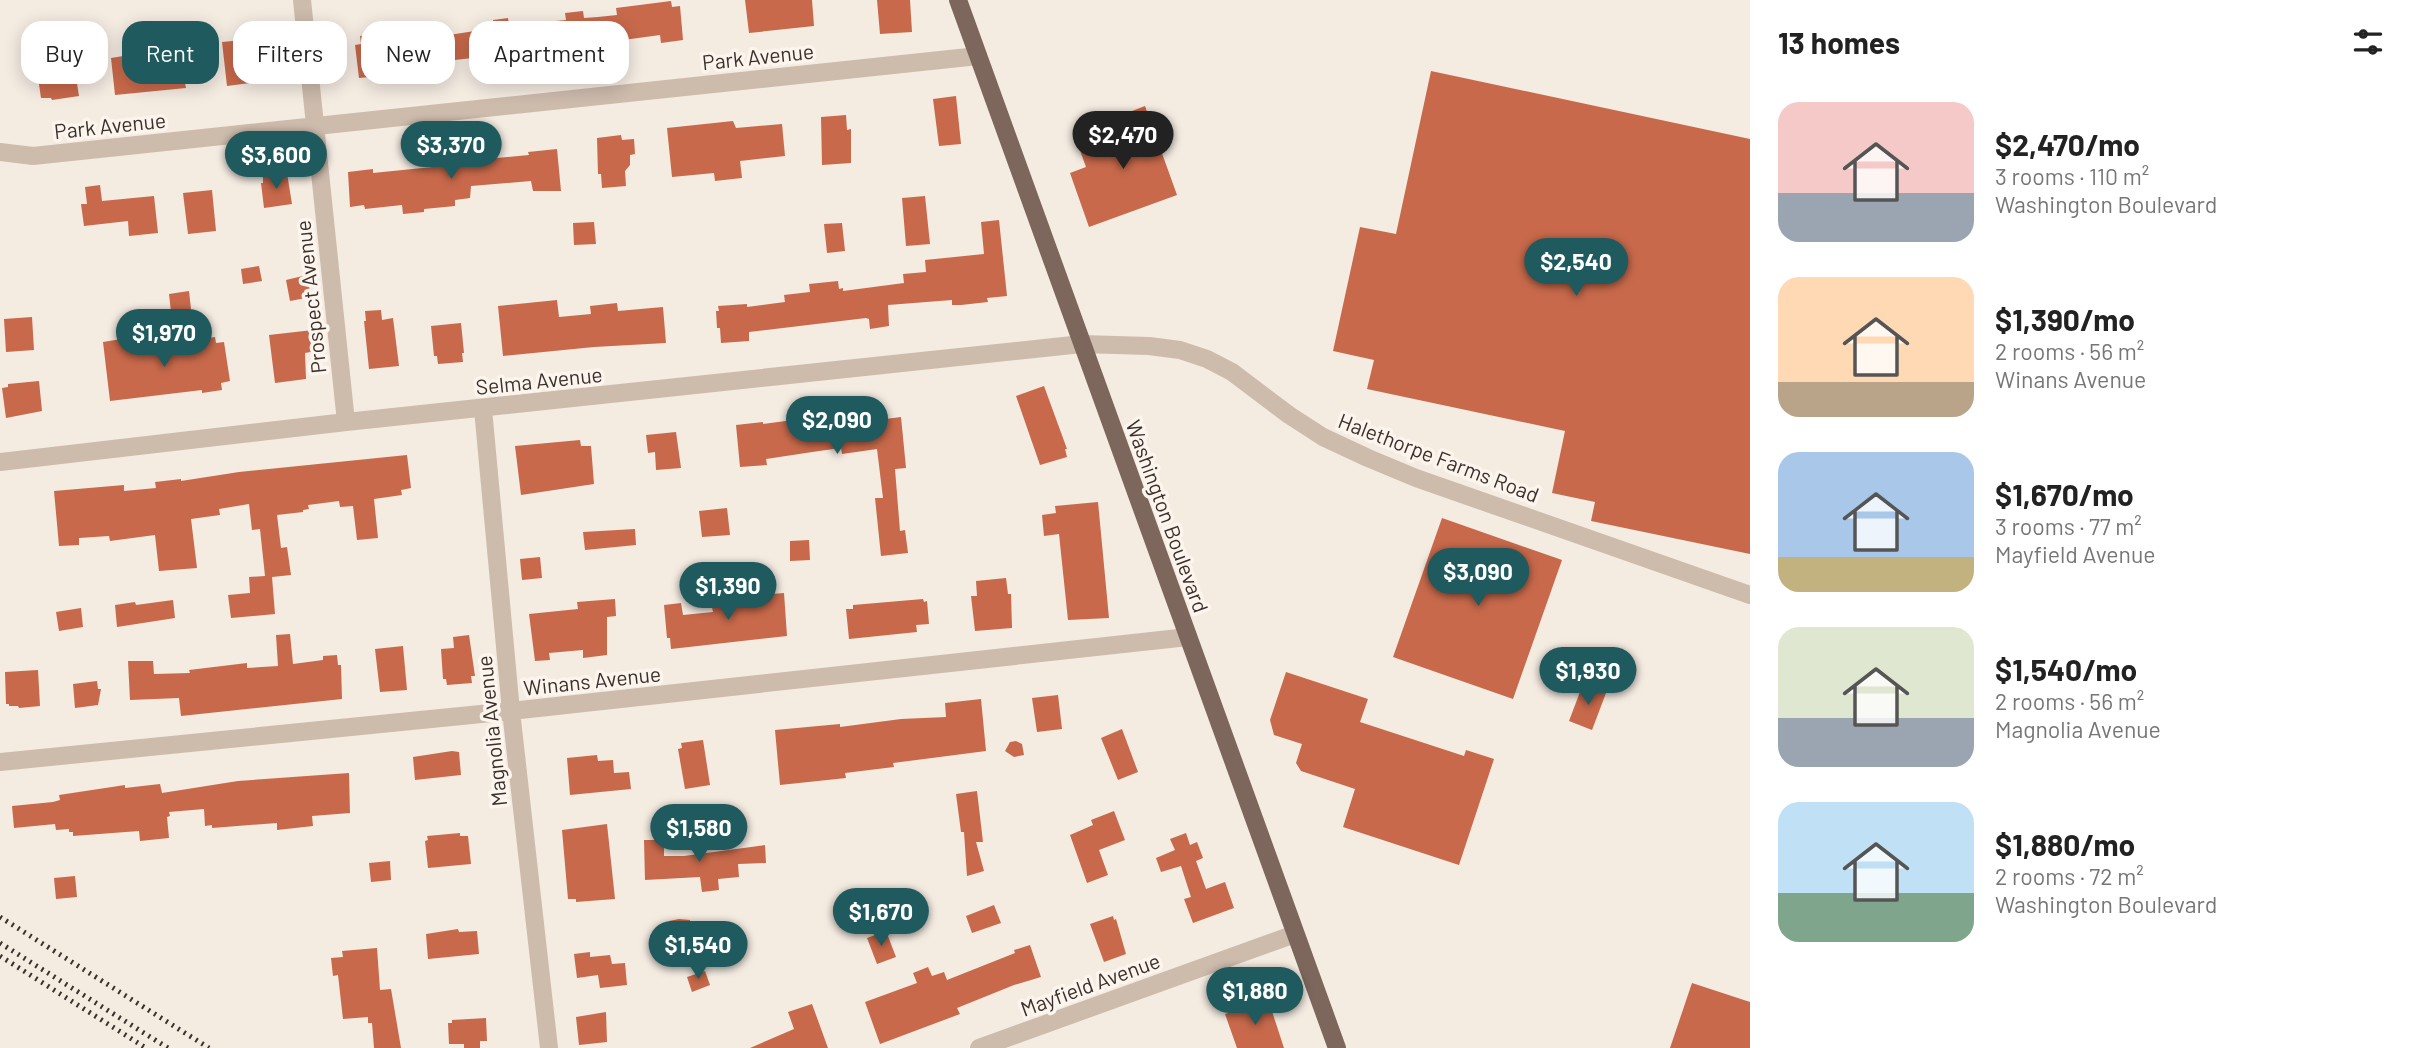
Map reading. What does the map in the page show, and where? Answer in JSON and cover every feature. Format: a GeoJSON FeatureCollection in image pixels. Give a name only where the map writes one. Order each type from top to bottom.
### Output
{"type":"FeatureCollection","features":[{"type":"Feature","properties":{"kind":"main road","name":"Washington Boulevard"},"geometry":{"type":"LineString","coordinates":[[958,0],[1337,1048]]}},
{"type":"Feature","properties":{"kind":"street","name":"Prospect Avenue"},"geometry":{"type":"LineString","coordinates":[[302,0],[346,422]]}},
{"type":"Feature","properties":{"kind":"street","name":"Park Avenue"},"geometry":{"type":"LineString","coordinates":[[0,152],[33,156],[978,56]]}},
{"type":"Feature","properties":{"kind":"street","name":"Selma Avenue"},"geometry":{"type":"LineString","coordinates":[[0,461],[1082,344]]}},
{"type":"Feature","properties":{"kind":"street","name":"Halethorpe Farms Road"},"geometry":{"type":"LineString","coordinates":[[1082,344],[1149,346],[1180,350],[1207,359],[1232,372],[1323,437],[1368,458],[1416,478],[1750,595]]}},
{"type":"Feature","properties":{"kind":"street","name":"Magnolia Avenue"},"geometry":{"type":"LineString","coordinates":[[483,409],[511,712],[549,1048]]}},
{"type":"Feature","properties":{"kind":"street","name":"Winans Avenue"},"geometry":{"type":"LineString","coordinates":[[0,762],[511,712],[1188,637]]}},
{"type":"Feature","properties":{"kind":"street","name":"Mayfield Avenue"},"geometry":{"type":"LineString","coordinates":[[979,1048],[1295,934]]}},
{"type":"Feature","properties":{"kind":"building"},"geometry":{"type":"Polygon","coordinates":[[[745,0],[812,0],[814,26],[749,33],[745,0]]]}},
{"type":"Feature","properties":{"kind":"building"},"geometry":{"type":"Polygon","coordinates":[[[877,0],[910,0],[912,32],[880,34],[877,0]]]}},
{"type":"Feature","properties":{"kind":"building"},"geometry":{"type":"Polygon","coordinates":[[[671,1],[672,7],[680,6],[683,40],[661,43],[660,35],[629,39],[629,21],[556,21],[566,20],[565,13],[583,11],[584,18],[617,15],[616,8],[671,1]]]}},
{"type":"Feature","properties":{"kind":"building"},"geometry":{"type":"Polygon","coordinates":[[[469,32],[469,58],[455,60],[455,34],[469,32]]]}},
{"type":"Feature","properties":{"kind":"building"},"geometry":{"type":"Polygon","coordinates":[[[233,41],[233,84],[242,84],[227,86],[222,42],[233,41]]]}},
{"type":"Feature","properties":{"kind":"building"},"geometry":{"type":"Polygon","coordinates":[[[361,44],[361,78],[359,78],[355,45],[361,44]]]}},
{"type":"Feature","properties":{"kind":"building"},"geometry":{"type":"Polygon","coordinates":[[[122,56],[122,84],[185,84],[186,88],[115,95],[111,58],[122,56]]]}},
{"type":"Feature","properties":{"kind":"building"},"geometry":{"type":"Polygon","coordinates":[[[1431,71],[1750,139],[1750,554],[1591,521],[1595,502],[1552,493],[1565,431],[1367,389],[1374,360],[1333,351],[1360,227],[1396,234],[1431,71]]]}},
{"type":"Feature","properties":{"kind":"building"},"geometry":{"type":"Polygon","coordinates":[[[39,84],[77,84],[79,96],[52,100],[41,98],[39,84]]]}},
{"type":"Feature","properties":{"kind":"building"},"geometry":{"type":"Polygon","coordinates":[[[956,96],[961,144],[939,146],[933,99],[956,96]]]}},
{"type":"Feature","properties":{"kind":"building"},"geometry":{"type":"Polygon","coordinates":[[[1145,106],[1177,195],[1089,227],[1070,173],[1086,167],[1078,145],[1123,129],[1119,116],[1145,106]]]}},
{"type":"Feature","properties":{"kind":"building"},"geometry":{"type":"Polygon","coordinates":[[[846,115],[847,130],[851,129],[851,163],[822,165],[821,117],[846,115]]]}},
{"type":"Feature","properties":{"kind":"building"},"geometry":{"type":"Polygon","coordinates":[[[733,121],[736,128],[782,124],[785,156],[740,161],[742,178],[715,181],[714,173],[672,177],[667,128],[733,121]]]}},
{"type":"Feature","properties":{"kind":"building"},"geometry":{"type":"Polygon","coordinates":[[[621,135],[622,140],[634,139],[635,154],[630,155],[630,165],[625,171],[626,186],[602,188],[601,174],[598,174],[597,138],[621,135]]]}},
{"type":"Feature","properties":{"kind":"building"},"geometry":{"type":"Polygon","coordinates":[[[557,149],[561,191],[533,191],[531,181],[471,186],[470,198],[455,200],[455,206],[424,209],[424,212],[403,214],[402,205],[365,209],[364,205],[350,207],[348,172],[373,169],[373,173],[442,166],[441,156],[465,154],[465,161],[529,155],[528,152],[557,149]]]}},
{"type":"Feature","properties":{"kind":"building"},"geometry":{"type":"Polygon","coordinates":[[[287,173],[292,204],[264,208],[261,183],[263,176],[287,173]]]}},
{"type":"Feature","properties":{"kind":"building"},"geometry":{"type":"Polygon","coordinates":[[[100,185],[102,201],[154,196],[158,233],[129,236],[128,221],[84,226],[81,204],[87,204],[85,187],[100,185]]]}},
{"type":"Feature","properties":{"kind":"building"},"geometry":{"type":"Polygon","coordinates":[[[212,190],[216,231],[188,234],[183,193],[212,190]]]}},
{"type":"Feature","properties":{"kind":"building"},"geometry":{"type":"Polygon","coordinates":[[[925,196],[930,244],[906,246],[902,198],[925,196]]]}},
{"type":"Feature","properties":{"kind":"building"},"geometry":{"type":"Polygon","coordinates":[[[999,220],[1007,296],[987,298],[988,302],[961,305],[952,305],[952,300],[888,305],[889,326],[870,329],[869,319],[866,318],[749,332],[749,341],[721,343],[720,328],[717,328],[718,306],[747,304],[747,307],[785,302],[784,295],[810,292],[809,284],[838,281],[839,289],[843,288],[843,291],[904,283],[903,274],[926,272],[925,260],[984,254],[981,222],[999,220]]]}},
{"type":"Feature","properties":{"kind":"building"},"geometry":{"type":"Polygon","coordinates":[[[594,222],[596,244],[574,245],[573,223],[594,222]]]}},
{"type":"Feature","properties":{"kind":"building"},"geometry":{"type":"Polygon","coordinates":[[[842,223],[845,251],[827,253],[824,224],[842,223]]]}},
{"type":"Feature","properties":{"kind":"building"},"geometry":{"type":"Polygon","coordinates":[[[259,266],[262,281],[243,284],[241,269],[259,266]]]}},
{"type":"Feature","properties":{"kind":"building"},"geometry":{"type":"Polygon","coordinates":[[[307,275],[311,297],[290,301],[286,280],[307,275]]]}},
{"type":"Feature","properties":{"kind":"building"},"geometry":{"type":"Polygon","coordinates":[[[189,291],[191,309],[171,312],[169,294],[189,291]]]}},
{"type":"Feature","properties":{"kind":"building"},"geometry":{"type":"Polygon","coordinates":[[[557,300],[559,317],[591,314],[590,306],[617,303],[618,311],[663,307],[666,343],[503,356],[498,306],[557,300]]]}},
{"type":"Feature","properties":{"kind":"building"},"geometry":{"type":"Polygon","coordinates":[[[381,310],[382,320],[393,318],[399,366],[369,369],[365,311],[381,310]]]}},
{"type":"Feature","properties":{"kind":"building"},"geometry":{"type":"Polygon","coordinates":[[[32,317],[34,350],[6,352],[4,319],[32,317]]]}},
{"type":"Feature","properties":{"kind":"building"},"geometry":{"type":"Polygon","coordinates":[[[461,323],[463,362],[438,364],[437,356],[434,356],[431,326],[461,323]]]}},
{"type":"Feature","properties":{"kind":"building"},"geometry":{"type":"Polygon","coordinates":[[[313,330],[316,351],[305,353],[306,379],[275,383],[269,335],[313,330]]]}},
{"type":"Feature","properties":{"kind":"building"},"geometry":{"type":"Polygon","coordinates":[[[215,337],[216,343],[224,342],[230,381],[221,383],[222,390],[110,401],[103,342],[127,338],[129,351],[161,347],[161,352],[195,348],[194,340],[215,337]]]}},
{"type":"Feature","properties":{"kind":"building"},"geometry":{"type":"Polygon","coordinates":[[[39,381],[42,411],[6,418],[2,388],[8,387],[8,384],[39,381]]]}},
{"type":"Feature","properties":{"kind":"building"},"geometry":{"type":"Polygon","coordinates":[[[1044,386],[1067,449],[1067,457],[1040,465],[1016,396],[1044,386]]]}},
{"type":"Feature","properties":{"kind":"building"},"geometry":{"type":"Polygon","coordinates":[[[853,412],[854,423],[901,417],[906,468],[895,469],[900,531],[905,530],[908,553],[881,556],[875,498],[883,498],[877,449],[842,454],[841,448],[766,459],[767,465],[740,467],[736,425],[853,412]]]}},
{"type":"Feature","properties":{"kind":"building"},"geometry":{"type":"Polygon","coordinates":[[[676,432],[681,468],[656,470],[655,452],[648,453],[646,435],[676,432]]]}},
{"type":"Feature","properties":{"kind":"building"},"geometry":{"type":"Polygon","coordinates":[[[580,440],[581,446],[591,446],[594,484],[521,495],[515,446],[580,440]]]}},
{"type":"Feature","properties":{"kind":"building"},"geometry":{"type":"Polygon","coordinates":[[[407,455],[411,488],[401,490],[402,495],[374,499],[378,538],[357,540],[353,506],[340,507],[339,501],[308,505],[309,509],[303,512],[277,515],[281,548],[287,547],[291,575],[272,577],[275,614],[231,618],[228,595],[250,593],[249,577],[265,576],[260,529],[252,530],[249,504],[219,509],[220,515],[191,519],[197,568],[159,571],[155,535],[110,541],[109,536],[79,538],[79,545],[59,546],[54,491],[124,485],[124,491],[156,488],[155,482],[407,455]]]}},
{"type":"Feature","properties":{"kind":"building"},"geometry":{"type":"Polygon","coordinates":[[[1098,502],[1109,618],[1068,620],[1059,534],[1044,536],[1042,515],[1056,513],[1055,506],[1098,502]]]}},
{"type":"Feature","properties":{"kind":"building"},"geometry":{"type":"Polygon","coordinates":[[[727,508],[730,535],[702,537],[699,511],[727,508]]]}},
{"type":"Feature","properties":{"kind":"building"},"geometry":{"type":"Polygon","coordinates":[[[1442,518],[1562,560],[1513,699],[1393,657],[1442,518]]]}},
{"type":"Feature","properties":{"kind":"building"},"geometry":{"type":"Polygon","coordinates":[[[635,529],[636,545],[585,550],[583,532],[635,529]]]}},
{"type":"Feature","properties":{"kind":"building"},"geometry":{"type":"Polygon","coordinates":[[[809,540],[810,560],[790,561],[790,541],[809,540]]]}},
{"type":"Feature","properties":{"kind":"building"},"geometry":{"type":"Polygon","coordinates":[[[540,557],[542,578],[522,580],[520,559],[540,557]]]}},
{"type":"Feature","properties":{"kind":"building"},"geometry":{"type":"Polygon","coordinates":[[[1006,578],[1008,594],[1011,594],[1012,628],[975,631],[971,596],[977,596],[976,581],[1006,578]]]}},
{"type":"Feature","properties":{"kind":"building"},"geometry":{"type":"Polygon","coordinates":[[[771,591],[771,594],[784,593],[787,636],[671,649],[670,638],[667,638],[664,605],[681,603],[683,615],[713,612],[711,603],[755,597],[754,592],[771,591]]]}},
{"type":"Feature","properties":{"kind":"building"},"geometry":{"type":"Polygon","coordinates":[[[615,599],[616,616],[607,617],[607,655],[583,658],[583,650],[549,653],[550,660],[535,661],[529,614],[578,609],[577,602],[615,599]]]}},
{"type":"Feature","properties":{"kind":"building"},"geometry":{"type":"Polygon","coordinates":[[[923,599],[924,602],[927,601],[929,624],[916,625],[917,632],[849,639],[846,609],[853,609],[853,605],[923,599]]]}},
{"type":"Feature","properties":{"kind":"building"},"geometry":{"type":"Polygon","coordinates":[[[173,600],[175,618],[117,627],[115,605],[173,600]]]}},
{"type":"Feature","properties":{"kind":"building"},"geometry":{"type":"Polygon","coordinates":[[[81,608],[83,627],[59,631],[56,612],[81,608]]]}},
{"type":"Feature","properties":{"kind":"building"},"geometry":{"type":"Polygon","coordinates":[[[290,634],[293,664],[337,655],[338,665],[341,665],[342,699],[181,716],[179,698],[130,700],[128,661],[153,661],[154,674],[190,673],[189,670],[247,663],[247,668],[278,666],[276,635],[290,634]]]}},
{"type":"Feature","properties":{"kind":"building"},"geometry":{"type":"Polygon","coordinates":[[[469,635],[475,676],[471,676],[472,683],[447,685],[446,679],[443,679],[441,649],[454,648],[453,637],[469,635]]]}},
{"type":"Feature","properties":{"kind":"building"},"geometry":{"type":"Polygon","coordinates":[[[403,646],[407,690],[380,692],[375,649],[403,646]]]}},
{"type":"Feature","properties":{"kind":"building"},"geometry":{"type":"Polygon","coordinates":[[[38,670],[40,706],[19,708],[6,704],[5,672],[38,670]]]}},
{"type":"Feature","properties":{"kind":"building"},"geometry":{"type":"Polygon","coordinates":[[[1286,672],[1368,699],[1360,722],[1464,756],[1466,750],[1494,759],[1459,865],[1343,827],[1355,789],[1301,771],[1296,763],[1302,744],[1274,735],[1270,720],[1286,672]]]}},
{"type":"Feature","properties":{"kind":"building"},"geometry":{"type":"Polygon","coordinates":[[[97,681],[98,689],[101,689],[98,705],[75,708],[73,684],[97,681]]]}},
{"type":"Feature","properties":{"kind":"building"},"geometry":{"type":"Polygon","coordinates":[[[1583,684],[1606,693],[1592,730],[1569,721],[1583,684]]]}},
{"type":"Feature","properties":{"kind":"building"},"geometry":{"type":"Polygon","coordinates":[[[1058,695],[1062,729],[1037,732],[1032,698],[1058,695]]]}},
{"type":"Feature","properties":{"kind":"building"},"geometry":{"type":"Polygon","coordinates":[[[981,699],[986,751],[893,763],[894,767],[845,773],[846,778],[780,785],[775,730],[946,717],[945,703],[981,699]]]}},
{"type":"Feature","properties":{"kind":"building"},"geometry":{"type":"Polygon","coordinates":[[[1122,729],[1138,772],[1118,780],[1101,738],[1122,729]]]}},
{"type":"Feature","properties":{"kind":"building"},"geometry":{"type":"Polygon","coordinates":[[[703,740],[710,785],[685,789],[678,749],[682,748],[681,743],[703,740]]]}},
{"type":"Feature","properties":{"kind":"building"},"geometry":{"type":"Polygon","coordinates":[[[1010,742],[1022,744],[1024,755],[1014,757],[1005,751],[1010,742]]]}},
{"type":"Feature","properties":{"kind":"building"},"geometry":{"type":"Polygon","coordinates":[[[459,752],[461,775],[415,780],[413,757],[459,752]]]}},
{"type":"Feature","properties":{"kind":"building"},"geometry":{"type":"Polygon","coordinates":[[[597,755],[598,761],[613,760],[614,773],[629,772],[631,789],[570,795],[567,758],[597,755]]]}},
{"type":"Feature","properties":{"kind":"building"},"geometry":{"type":"Polygon","coordinates":[[[349,773],[350,813],[312,816],[313,826],[277,830],[277,823],[212,828],[212,825],[205,826],[204,809],[169,812],[169,838],[140,841],[139,831],[73,836],[69,829],[56,830],[55,824],[14,828],[12,806],[53,802],[60,800],[59,795],[125,785],[125,788],[160,784],[162,793],[238,781],[349,773]]]}},
{"type":"Feature","properties":{"kind":"building"},"geometry":{"type":"Polygon","coordinates":[[[977,791],[983,842],[976,842],[984,871],[967,876],[964,832],[961,832],[956,794],[977,791]]]}},
{"type":"Feature","properties":{"kind":"building"},"geometry":{"type":"Polygon","coordinates":[[[1114,811],[1125,840],[1099,850],[1108,875],[1087,883],[1070,835],[1093,825],[1091,820],[1114,811]]]}},
{"type":"Feature","properties":{"kind":"building"},"geometry":{"type":"Polygon","coordinates":[[[607,824],[615,899],[576,902],[576,899],[568,899],[562,830],[607,824]]]}},
{"type":"Feature","properties":{"kind":"building"},"geometry":{"type":"Polygon","coordinates":[[[460,833],[460,836],[468,836],[471,864],[428,868],[425,841],[428,840],[427,836],[460,833]]]}},
{"type":"Feature","properties":{"kind":"building"},"geometry":{"type":"Polygon","coordinates":[[[1186,833],[1190,845],[1197,842],[1203,858],[1196,861],[1206,889],[1225,882],[1234,908],[1193,923],[1184,899],[1191,897],[1181,866],[1161,872],[1156,858],[1175,850],[1170,839],[1186,833]]]}},
{"type":"Feature","properties":{"kind":"building"},"geometry":{"type":"Polygon","coordinates":[[[644,840],[664,840],[664,856],[684,856],[765,845],[766,863],[738,864],[739,877],[718,879],[719,890],[702,892],[700,877],[645,880],[644,840]]]}},
{"type":"Feature","properties":{"kind":"building"},"geometry":{"type":"Polygon","coordinates":[[[390,861],[391,880],[371,882],[369,863],[390,861]]]}},
{"type":"Feature","properties":{"kind":"building"},"geometry":{"type":"Polygon","coordinates":[[[75,876],[77,897],[56,899],[54,878],[75,876]]]}},
{"type":"Feature","properties":{"kind":"building"},"geometry":{"type":"Polygon","coordinates":[[[994,905],[1001,923],[972,933],[966,916],[994,905]]]}},
{"type":"Feature","properties":{"kind":"building"},"geometry":{"type":"Polygon","coordinates":[[[1113,916],[1126,954],[1104,962],[1090,924],[1113,916]]]}},
{"type":"Feature","properties":{"kind":"building"},"geometry":{"type":"Polygon","coordinates":[[[690,920],[692,940],[674,942],[669,921],[690,920]]]}},
{"type":"Feature","properties":{"kind":"building"},"geometry":{"type":"Polygon","coordinates":[[[458,929],[459,932],[477,931],[479,954],[428,959],[426,934],[458,929]]]}},
{"type":"Feature","properties":{"kind":"building"},"geometry":{"type":"Polygon","coordinates":[[[886,931],[896,957],[877,964],[867,938],[886,931]]]}},
{"type":"Feature","properties":{"kind":"building"},"geometry":{"type":"Polygon","coordinates":[[[1030,945],[1041,977],[957,1008],[960,1014],[880,1044],[865,1002],[917,983],[913,973],[928,967],[932,976],[944,972],[947,980],[1030,945]]]}},
{"type":"Feature","properties":{"kind":"building"},"geometry":{"type":"Polygon","coordinates":[[[377,948],[380,990],[391,989],[401,1048],[374,1048],[372,1023],[368,1023],[368,1017],[343,1019],[338,975],[333,976],[331,958],[343,957],[342,951],[377,948]]]}},
{"type":"Feature","properties":{"kind":"building"},"geometry":{"type":"Polygon","coordinates":[[[590,952],[590,957],[610,955],[612,964],[625,963],[627,985],[600,988],[598,975],[577,978],[574,954],[590,952]]]}},
{"type":"Feature","properties":{"kind":"building"},"geometry":{"type":"Polygon","coordinates":[[[705,971],[710,985],[692,992],[687,977],[705,971]]]}},
{"type":"Feature","properties":{"kind":"building"},"geometry":{"type":"Polygon","coordinates":[[[1692,983],[1750,1002],[1750,1048],[1670,1048],[1692,983]]]}},
{"type":"Feature","properties":{"kind":"building"},"geometry":{"type":"Polygon","coordinates":[[[1268,999],[1284,1048],[1237,1048],[1225,1014],[1268,999]]]}},
{"type":"Feature","properties":{"kind":"building"},"geometry":{"type":"Polygon","coordinates":[[[812,1004],[828,1048],[750,1048],[794,1029],[788,1012],[812,1004]]]}},
{"type":"Feature","properties":{"kind":"building"},"geometry":{"type":"Polygon","coordinates":[[[606,1012],[607,1042],[579,1045],[576,1017],[606,1012]]]}},
{"type":"Feature","properties":{"kind":"building"},"geometry":{"type":"Polygon","coordinates":[[[486,1018],[487,1041],[480,1041],[480,1048],[449,1044],[448,1023],[452,1023],[452,1020],[486,1018]]]}},
{"type":"Feature","properties":{"kind":"railway"},"geometry":{"type":"LineString","coordinates":[[0,917],[209,1048]]}},
{"type":"Feature","properties":{"kind":"railway"},"geometry":{"type":"LineString","coordinates":[[0,943],[168,1048]]}},
{"type":"Feature","properties":{"kind":"railway"},"geometry":{"type":"LineString","coordinates":[[0,956],[146,1048]]}}]}
